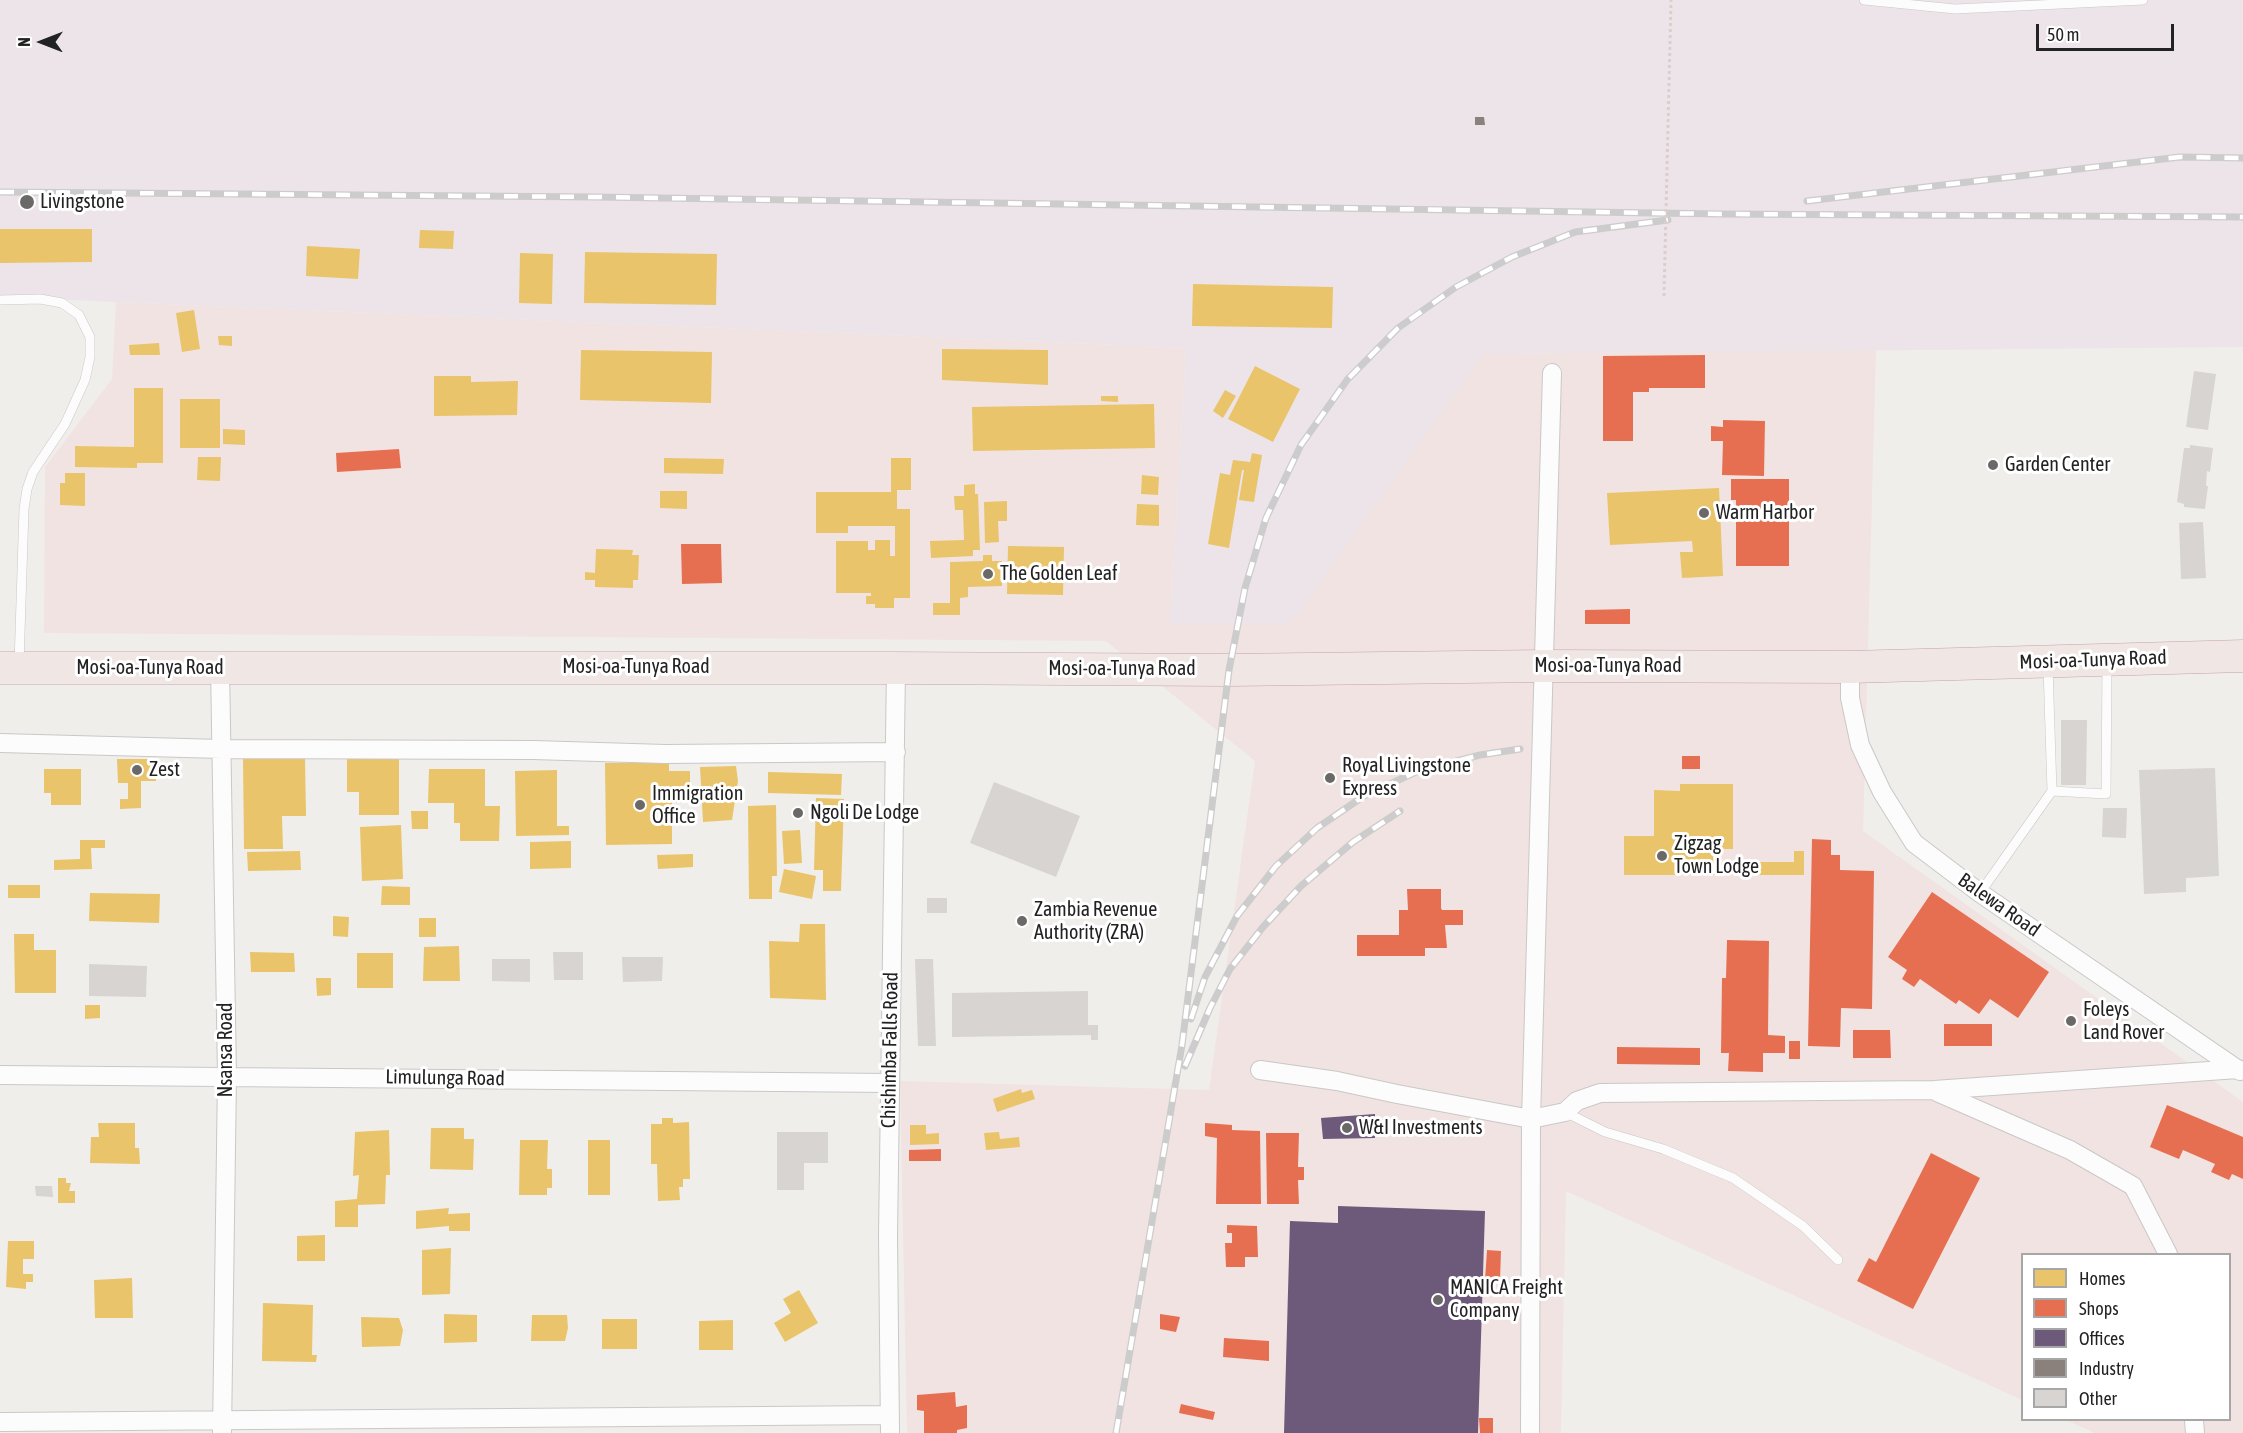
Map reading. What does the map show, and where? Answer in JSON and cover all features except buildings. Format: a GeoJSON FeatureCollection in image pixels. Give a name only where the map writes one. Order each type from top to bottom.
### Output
{"type":"FeatureCollection","features":[{"type":"Feature","properties":{"kind":"highway","name":"Mosi-oa-Tunya Road"},"geometry":{"type":"LineString","coordinates":[[9,668],[1229,670],[1543,666],[1850,667],[2243,656]]}},
{"type":"Feature","properties":{"kind":"street"},"geometry":{"type":"LineString","coordinates":[[1530,1433],[1531,1119],[1552,373]]}},
{"type":"Feature","properties":{"kind":"street","name":"Nsansa Road"},"geometry":{"type":"LineString","coordinates":[[220,667],[227,1076],[222,1426]]}},
{"type":"Feature","properties":{"kind":"street","name":"Balewa Road"},"geometry":{"type":"LineString","coordinates":[[1850,667],[1850,698],[1860,745],[1882,792],[1914,843],[1980,893],[2240,1071]]}},
{"type":"Feature","properties":{"kind":"street","name":"Chishimba Falls Road"},"geometry":{"type":"LineString","coordinates":[[890,1424],[888,1236],[896,668]]}},
{"type":"Feature","properties":{"kind":"street"},"geometry":{"type":"LineString","coordinates":[[0,743],[222,748],[533,750],[665,754],[896,752]]}},
{"type":"Feature","properties":{"kind":"street"},"geometry":{"type":"LineString","coordinates":[[1260,1070],[1337,1081],[1531,1119],[1565,1112],[1577,1101],[1600,1093],[1934,1090],[2240,1071]]}},
{"type":"Feature","properties":{"kind":"street","name":"Limulunga Road"},"geometry":{"type":"LineString","coordinates":[[0,1075],[890,1083]]}},
{"type":"Feature","properties":{"kind":"street"},"geometry":{"type":"LineString","coordinates":[[1934,1090],[2070,1150],[2133,1186],[2167,1253]]}},
{"type":"Feature","properties":{"kind":"street"},"geometry":{"type":"LineString","coordinates":[[0,1422],[222,1426],[890,1424]]}},
{"type":"Feature","properties":{"kind":"lane"},"geometry":{"type":"LineString","coordinates":[[1864,0],[1955,9],[2143,0]]}},
{"type":"Feature","properties":{"kind":"lane"},"geometry":{"type":"LineString","coordinates":[[0,300],[40,299],[62,303],[79,315],[90,337],[90,357],[85,380],[65,424],[33,472],[27,489],[9,668]]}},
{"type":"Feature","properties":{"kind":"lane"},"geometry":{"type":"LineString","coordinates":[[2052,791],[2106,794],[2107,660]]}},
{"type":"Feature","properties":{"kind":"lane"},"geometry":{"type":"LineString","coordinates":[[1980,893],[2052,791],[2048,661]]}},
{"type":"Feature","properties":{"kind":"lane"},"geometry":{"type":"LineString","coordinates":[[1565,1112],[1605,1132],[1663,1149],[1733,1178],[1803,1226],[1838,1260]]}},
{"type":"Feature","properties":{"kind":"path"},"geometry":{"type":"LineString","coordinates":[[1664,296],[1671,0]]}},
{"type":"Feature","properties":{"kind":"shaded area"},"geometry":{"type":"Polygon","coordinates":[[[0,0],[2243,0],[2243,347],[1484,354],[1290,624],[1170,624],[1186,348],[0,297],[0,0]]]}},
{"type":"Feature","properties":{"kind":"shaded area"},"geometry":{"type":"Polygon","coordinates":[[[116,302],[1186,348],[1170,624],[1290,624],[1484,354],[1876,350],[1863,831],[2243,1102],[2243,1433],[2095,1433],[2068,1421],[2231,1421],[2231,1253],[2021,1253],[2021,1400],[1566,1191],[1561,1433],[907,1433],[900,1081],[1209,1090],[1255,761],[1106,641],[44,633],[45,467],[112,379],[116,302]]]}},
{"type":"Feature","properties":{"kind":"railway"},"geometry":{"type":"LineString","coordinates":[[1807,201],[2180,157],[2243,158]]}},
{"type":"Feature","properties":{"kind":"railway"},"geometry":{"type":"LineString","coordinates":[[0,192],[595,197],[1721,214],[2243,217]]}},
{"type":"Feature","properties":{"kind":"railway"},"geometry":{"type":"LineString","coordinates":[[1116,1433],[1182,1045],[1229,670],[1245,588],[1266,518],[1301,445],[1347,380],[1398,328],[1456,287],[1512,257],[1575,232],[1668,220]]}},
{"type":"Feature","properties":{"kind":"railway"},"geometry":{"type":"LineString","coordinates":[[1191,1019],[1205,977],[1237,916],[1276,866],[1317,828],[1364,796],[1418,771],[1480,755],[1520,749]]}},
{"type":"Feature","properties":{"kind":"railway"},"geometry":{"type":"LineString","coordinates":[[1185,1066],[1230,969],[1263,927],[1301,886],[1353,842],[1400,811]]}},
{"type":"Feature","properties":{"kind":"place","name":"Livingstone"},"geometry":{"type":"Point","coordinates":[27,202]}},
{"type":"Feature","properties":{"kind":"place","name":"Garden Center"},"geometry":{"type":"Point","coordinates":[1993,465]}},
{"type":"Feature","properties":{"kind":"place","name":"Warm Harbor"},"geometry":{"type":"Point","coordinates":[1704,513]}},
{"type":"Feature","properties":{"kind":"place","name":"The Golden Leaf"},"geometry":{"type":"Point","coordinates":[988,574]}},
{"type":"Feature","properties":{"kind":"place","name":"Zest"},"geometry":{"type":"Point","coordinates":[137,770]}},
{"type":"Feature","properties":{"kind":"place","name":"Royal Livingstone Express"},"geometry":{"type":"Point","coordinates":[1330,778]}},
{"type":"Feature","properties":{"kind":"place","name":"Immigration Office"},"geometry":{"type":"Point","coordinates":[640,805]}},
{"type":"Feature","properties":{"kind":"place","name":"Ngoli De Lodge"},"geometry":{"type":"Point","coordinates":[798,813]}},
{"type":"Feature","properties":{"kind":"place","name":"Zigzag Town Lodge"},"geometry":{"type":"Point","coordinates":[1662,856]}},
{"type":"Feature","properties":{"kind":"place","name":"Zambia Revenue Authority (ZRA)"},"geometry":{"type":"Point","coordinates":[1022,921]}},
{"type":"Feature","properties":{"kind":"place","name":"Foleys Land Rover"},"geometry":{"type":"Point","coordinates":[2071,1021]}},
{"type":"Feature","properties":{"kind":"place","name":"W&I Investments"},"geometry":{"type":"Point","coordinates":[1347,1128]}},
{"type":"Feature","properties":{"kind":"place","name":"MANICA Freight Company"},"geometry":{"type":"Point","coordinates":[1438,1300]}}]}
